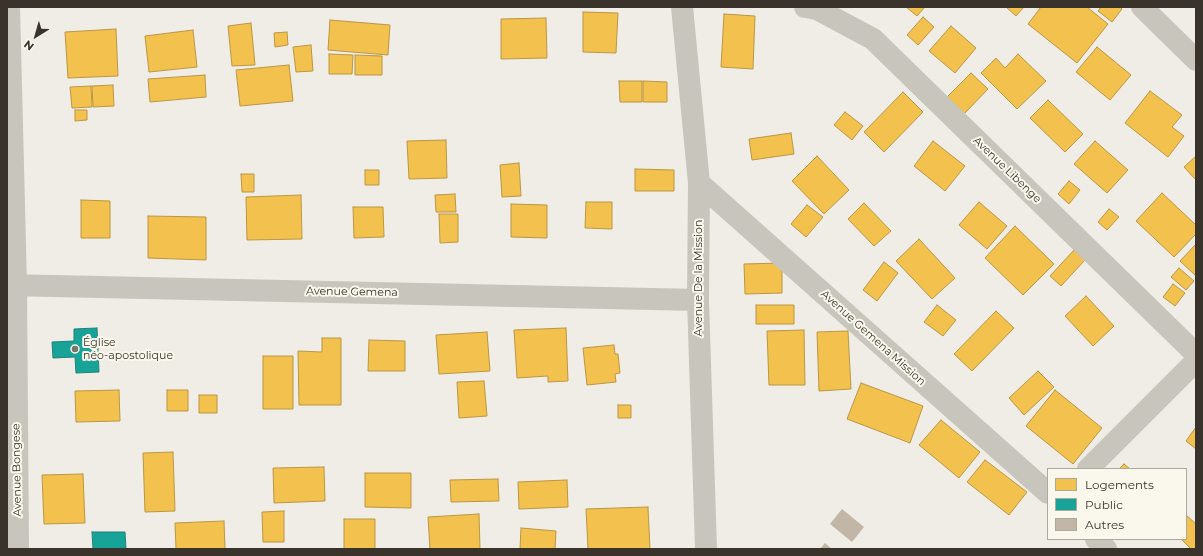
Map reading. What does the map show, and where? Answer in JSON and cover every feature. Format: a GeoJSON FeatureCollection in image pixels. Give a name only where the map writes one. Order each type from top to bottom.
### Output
{"type":"FeatureCollection","features":[{"type":"Feature","properties":{"kind":"street","name":"Avenue Bongese"},"geometry":{"type":"LineString","coordinates":[[9,7],[11,284],[18,549]]}},
{"type":"Feature","properties":{"kind":"street","name":"Avenue De la Mission"},"geometry":{"type":"LineString","coordinates":[[682,7],[699,183],[698,300],[706,549]]}},
{"type":"Feature","properties":{"kind":"street","name":"Avenue Libenge"},"geometry":{"type":"LineString","coordinates":[[805,7],[817,9],[873,39],[1196,354]]}},
{"type":"Feature","properties":{"kind":"street"},"geometry":{"type":"LineString","coordinates":[[1142,7],[1196,60]]}},
{"type":"Feature","properties":{"kind":"street","name":"Avenue Gemena Mission"},"geometry":{"type":"LineString","coordinates":[[699,183],[1047,492]]}},
{"type":"Feature","properties":{"kind":"street","name":"Avenue Gemena"},"geometry":{"type":"LineString","coordinates":[[11,284],[698,300]]}},
{"type":"Feature","properties":{"kind":"street"},"geometry":{"type":"LineString","coordinates":[[1089,468],[1196,361]]}},
{"type":"Feature","properties":{"kind":"street"},"geometry":{"type":"LineString","coordinates":[[1097,540],[1106,549]]}},
{"type":"Feature","properties":{"kind":"building: Logements"},"geometry":{"type":"Polygon","coordinates":[[[906,7],[925,7],[917,16],[906,7]]]}},
{"type":"Feature","properties":{"kind":"building: Logements"},"geometry":{"type":"Polygon","coordinates":[[[1006,7],[1024,7],[1016,16],[1006,7]]]}},
{"type":"Feature","properties":{"kind":"building: Logements"},"geometry":{"type":"Polygon","coordinates":[[[1041,7],[1087,7],[1108,24],[1077,63],[1028,24],[1041,7]]]}},
{"type":"Feature","properties":{"kind":"building: Logements"},"geometry":{"type":"Polygon","coordinates":[[[1101,7],[1120,7],[1122,9],[1112,22],[1098,11],[1101,7]]]}},
{"type":"Feature","properties":{"kind":"building: Logements"},"geometry":{"type":"Polygon","coordinates":[[[583,12],[618,13],[616,53],[583,52],[583,12]]]}},
{"type":"Feature","properties":{"kind":"building: Logements"},"geometry":{"type":"Polygon","coordinates":[[[724,14],[755,16],[753,69],[721,67],[724,14]]]}},
{"type":"Feature","properties":{"kind":"building: Logements"},"geometry":{"type":"Polygon","coordinates":[[[923,17],[934,27],[918,45],[907,35],[923,17]]]}},
{"type":"Feature","properties":{"kind":"building: Logements"},"geometry":{"type":"Polygon","coordinates":[[[546,18],[547,58],[501,59],[501,19],[546,18]]]}},
{"type":"Feature","properties":{"kind":"building: Logements"},"geometry":{"type":"Polygon","coordinates":[[[330,20],[390,25],[388,55],[328,50],[330,20]]]}},
{"type":"Feature","properties":{"kind":"building: Logements"},"geometry":{"type":"Polygon","coordinates":[[[251,23],[255,65],[232,66],[228,26],[251,23]]]}},
{"type":"Feature","properties":{"kind":"building: Logements"},"geometry":{"type":"Polygon","coordinates":[[[951,26],[976,48],[955,73],[929,51],[951,26]]]}},
{"type":"Feature","properties":{"kind":"building: Logements"},"geometry":{"type":"Polygon","coordinates":[[[116,29],[118,76],[68,78],[65,32],[116,29]]]}},
{"type":"Feature","properties":{"kind":"building: Logements"},"geometry":{"type":"Polygon","coordinates":[[[193,30],[197,67],[149,72],[145,36],[193,30]]]}},
{"type":"Feature","properties":{"kind":"building: Logements"},"geometry":{"type":"Polygon","coordinates":[[[287,32],[288,45],[275,47],[274,33],[287,32]]]}},
{"type":"Feature","properties":{"kind":"building: Logements"},"geometry":{"type":"Polygon","coordinates":[[[311,45],[313,71],[296,72],[293,47],[311,45]]]}},
{"type":"Feature","properties":{"kind":"building: Logements"},"geometry":{"type":"Polygon","coordinates":[[[1097,47],[1131,75],[1110,100],[1076,72],[1097,47]]]}},
{"type":"Feature","properties":{"kind":"building: Logements"},"geometry":{"type":"Polygon","coordinates":[[[329,54],[353,55],[352,74],[329,74],[329,54]]]}},
{"type":"Feature","properties":{"kind":"building: Logements"},"geometry":{"type":"Polygon","coordinates":[[[1018,54],[1046,81],[1017,109],[981,73],[996,58],[1005,68],[1018,54]]]}},
{"type":"Feature","properties":{"kind":"building: Logements"},"geometry":{"type":"Polygon","coordinates":[[[355,55],[382,56],[382,75],[355,75],[355,55]]]}},
{"type":"Feature","properties":{"kind":"building: Logements"},"geometry":{"type":"Polygon","coordinates":[[[289,65],[293,101],[240,106],[236,70],[289,65]]]}},
{"type":"Feature","properties":{"kind":"building: Logements"},"geometry":{"type":"Polygon","coordinates":[[[971,73],[988,89],[964,114],[947,97],[971,73]]]}},
{"type":"Feature","properties":{"kind":"building: Logements"},"geometry":{"type":"Polygon","coordinates":[[[205,75],[206,97],[150,102],[148,79],[205,75]]]}},
{"type":"Feature","properties":{"kind":"building: Logements"},"geometry":{"type":"Polygon","coordinates":[[[619,81],[642,81],[642,102],[620,102],[619,81]]]}},
{"type":"Feature","properties":{"kind":"building: Logements"},"geometry":{"type":"Polygon","coordinates":[[[643,81],[667,82],[667,102],[643,102],[643,81]]]}},
{"type":"Feature","properties":{"kind":"building: Logements"},"geometry":{"type":"Polygon","coordinates":[[[113,85],[114,106],[93,107],[92,86],[113,85]]]}},
{"type":"Feature","properties":{"kind":"building: Logements"},"geometry":{"type":"Polygon","coordinates":[[[91,86],[92,107],[72,108],[70,87],[91,86]]]}},
{"type":"Feature","properties":{"kind":"building: Logements"},"geometry":{"type":"Polygon","coordinates":[[[1150,91],[1182,115],[1172,127],[1184,136],[1168,157],[1125,123],[1150,91]]]}},
{"type":"Feature","properties":{"kind":"building: Logements"},"geometry":{"type":"Polygon","coordinates":[[[903,92],[923,112],[884,152],[864,132],[903,92]]]}},
{"type":"Feature","properties":{"kind":"building: Logements"},"geometry":{"type":"Polygon","coordinates":[[[1048,100],[1083,134],[1065,152],[1030,118],[1048,100]]]}},
{"type":"Feature","properties":{"kind":"building: Logements"},"geometry":{"type":"Polygon","coordinates":[[[75,110],[87,110],[87,120],[75,121],[75,110]]]}},
{"type":"Feature","properties":{"kind":"building: Logements"},"geometry":{"type":"Polygon","coordinates":[[[845,112],[863,126],[852,140],[834,125],[845,112]]]}},
{"type":"Feature","properties":{"kind":"building: Logements"},"geometry":{"type":"Polygon","coordinates":[[[791,133],[794,154],[752,160],[749,139],[791,133]]]}},
{"type":"Feature","properties":{"kind":"building: Logements"},"geometry":{"type":"Polygon","coordinates":[[[446,140],[447,178],[409,179],[407,141],[446,140]]]}},
{"type":"Feature","properties":{"kind":"building: Logements"},"geometry":{"type":"Polygon","coordinates":[[[933,141],[965,166],[945,191],[914,166],[933,141]]]}},
{"type":"Feature","properties":{"kind":"building: Logements"},"geometry":{"type":"Polygon","coordinates":[[[1095,141],[1128,170],[1107,193],[1074,164],[1095,141]]]}},
{"type":"Feature","properties":{"kind":"building: Logements"},"geometry":{"type":"Polygon","coordinates":[[[817,156],[849,190],[824,214],[792,181],[817,156]]]}},
{"type":"Feature","properties":{"kind":"building: Logements"},"geometry":{"type":"Polygon","coordinates":[[[1196,156],[1196,180],[1184,167],[1196,156]]]}},
{"type":"Feature","properties":{"kind":"building: Logements"},"geometry":{"type":"Polygon","coordinates":[[[519,163],[521,196],[502,197],[500,165],[519,163]]]}},
{"type":"Feature","properties":{"kind":"building: Logements"},"geometry":{"type":"Polygon","coordinates":[[[635,169],[674,170],[674,191],[635,191],[635,169]]]}},
{"type":"Feature","properties":{"kind":"building: Logements"},"geometry":{"type":"Polygon","coordinates":[[[365,170],[379,170],[379,185],[365,185],[365,170]]]}},
{"type":"Feature","properties":{"kind":"building: Logements"},"geometry":{"type":"Polygon","coordinates":[[[241,174],[254,174],[254,192],[242,192],[241,174]]]}},
{"type":"Feature","properties":{"kind":"building: Logements"},"geometry":{"type":"Polygon","coordinates":[[[1069,181],[1080,190],[1069,204],[1058,194],[1069,181]]]}},
{"type":"Feature","properties":{"kind":"building: Logements"},"geometry":{"type":"Polygon","coordinates":[[[1162,193],[1196,225],[1196,234],[1174,257],[1136,221],[1162,193]]]}},
{"type":"Feature","properties":{"kind":"building: Logements"},"geometry":{"type":"Polygon","coordinates":[[[455,194],[456,212],[436,212],[435,195],[455,194]]]}},
{"type":"Feature","properties":{"kind":"building: Logements"},"geometry":{"type":"Polygon","coordinates":[[[301,195],[302,239],[247,240],[246,197],[301,195]]]}},
{"type":"Feature","properties":{"kind":"building: Logements"},"geometry":{"type":"Polygon","coordinates":[[[81,200],[110,201],[110,238],[81,238],[81,200]]]}},
{"type":"Feature","properties":{"kind":"building: Logements"},"geometry":{"type":"Polygon","coordinates":[[[586,202],[612,202],[612,229],[585,228],[586,202]]]}},
{"type":"Feature","properties":{"kind":"building: Logements"},"geometry":{"type":"Polygon","coordinates":[[[979,202],[1007,226],[987,249],[959,225],[979,202]]]}},
{"type":"Feature","properties":{"kind":"building: Logements"},"geometry":{"type":"Polygon","coordinates":[[[864,203],[891,231],[874,246],[848,219],[864,203]]]}},
{"type":"Feature","properties":{"kind":"building: Logements"},"geometry":{"type":"Polygon","coordinates":[[[511,204],[547,205],[547,238],[511,237],[511,204]]]}},
{"type":"Feature","properties":{"kind":"building: Logements"},"geometry":{"type":"Polygon","coordinates":[[[807,205],[823,217],[806,237],[791,224],[807,205]]]}},
{"type":"Feature","properties":{"kind":"building: Logements"},"geometry":{"type":"Polygon","coordinates":[[[353,207],[383,207],[384,237],[354,238],[353,207]]]}},
{"type":"Feature","properties":{"kind":"building: Logements"},"geometry":{"type":"Polygon","coordinates":[[[1109,209],[1119,217],[1107,230],[1098,222],[1109,209]]]}},
{"type":"Feature","properties":{"kind":"building: Logements"},"geometry":{"type":"Polygon","coordinates":[[[439,214],[458,214],[458,242],[440,243],[439,214]]]}},
{"type":"Feature","properties":{"kind":"building: Logements"},"geometry":{"type":"Polygon","coordinates":[[[148,216],[206,217],[206,260],[148,258],[148,216]]]}},
{"type":"Feature","properties":{"kind":"building: Logements"},"geometry":{"type":"Polygon","coordinates":[[[1015,226],[1054,264],[1023,295],[985,258],[1015,226]]]}},
{"type":"Feature","properties":{"kind":"building: Logements"},"geometry":{"type":"Polygon","coordinates":[[[919,239],[955,278],[932,299],[896,261],[919,239]]]}},
{"type":"Feature","properties":{"kind":"building: Logements"},"geometry":{"type":"Polygon","coordinates":[[[1196,244],[1196,276],[1180,261],[1196,244]]]}},
{"type":"Feature","properties":{"kind":"building: Logements"},"geometry":{"type":"Polygon","coordinates":[[[1074,250],[1085,260],[1061,286],[1050,276],[1074,250]]]}},
{"type":"Feature","properties":{"kind":"building: Logements"},"geometry":{"type":"Polygon","coordinates":[[[884,262],[898,273],[877,301],[863,290],[884,262]]]}},
{"type":"Feature","properties":{"kind":"building: Logements"},"geometry":{"type":"Polygon","coordinates":[[[782,263],[782,293],[745,294],[744,264],[782,263]]]}},
{"type":"Feature","properties":{"kind":"building: Logements"},"geometry":{"type":"Polygon","coordinates":[[[1179,268],[1194,281],[1186,290],[1171,277],[1179,268]]]}},
{"type":"Feature","properties":{"kind":"building: Logements"},"geometry":{"type":"Polygon","coordinates":[[[1173,284],[1185,293],[1175,306],[1163,297],[1173,284]]]}},
{"type":"Feature","properties":{"kind":"building: Logements"},"geometry":{"type":"Polygon","coordinates":[[[1086,296],[1114,326],[1093,346],[1065,316],[1086,296]]]}},
{"type":"Feature","properties":{"kind":"building: Logements"},"geometry":{"type":"Polygon","coordinates":[[[756,305],[794,305],[794,324],[756,324],[756,305]]]}},
{"type":"Feature","properties":{"kind":"building: Logements"},"geometry":{"type":"Polygon","coordinates":[[[937,305],[956,320],[943,336],[924,322],[937,305]]]}},
{"type":"Feature","properties":{"kind":"building: Logements"},"geometry":{"type":"Polygon","coordinates":[[[996,311],[1014,328],[972,371],[954,354],[996,311]]]}},
{"type":"Feature","properties":{"kind":"building: Logements"},"geometry":{"type":"Polygon","coordinates":[[[566,328],[568,381],[548,382],[548,376],[517,378],[514,330],[566,328]]]}},
{"type":"Feature","properties":{"kind":"building: Logements"},"geometry":{"type":"Polygon","coordinates":[[[804,330],[805,385],[769,385],[767,331],[804,330]]]}},
{"type":"Feature","properties":{"kind":"building: Logements"},"geometry":{"type":"Polygon","coordinates":[[[848,331],[851,389],[819,391],[817,332],[848,331]]]}},
{"type":"Feature","properties":{"kind":"building: Logements"},"geometry":{"type":"Polygon","coordinates":[[[487,332],[490,371],[439,374],[436,335],[487,332]]]}},
{"type":"Feature","properties":{"kind":"building: Logements"},"geometry":{"type":"Polygon","coordinates":[[[322,338],[341,338],[341,405],[299,405],[298,351],[322,352],[322,338]]]}},
{"type":"Feature","properties":{"kind":"building: Logements"},"geometry":{"type":"Polygon","coordinates":[[[369,340],[405,341],[405,371],[368,371],[369,340]]]}},
{"type":"Feature","properties":{"kind":"building: Logements"},"geometry":{"type":"Polygon","coordinates":[[[614,345],[615,354],[618,354],[620,373],[615,374],[616,382],[587,385],[583,348],[614,345]]]}},
{"type":"Feature","properties":{"kind":"building: Logements"},"geometry":{"type":"Polygon","coordinates":[[[263,356],[293,356],[293,409],[263,409],[263,356]]]}},
{"type":"Feature","properties":{"kind":"building: Logements"},"geometry":{"type":"Polygon","coordinates":[[[1038,371],[1054,387],[1024,415],[1009,398],[1038,371]]]}},
{"type":"Feature","properties":{"kind":"building: Logements"},"geometry":{"type":"Polygon","coordinates":[[[484,381],[487,416],[459,418],[457,382],[484,381]]]}},
{"type":"Feature","properties":{"kind":"building: Logements"},"geometry":{"type":"Polygon","coordinates":[[[861,383],[923,406],[910,443],[847,419],[861,383]]]}},
{"type":"Feature","properties":{"kind":"building: Logements"},"geometry":{"type":"Polygon","coordinates":[[[119,390],[120,421],[76,422],[75,391],[119,390]]]}},
{"type":"Feature","properties":{"kind":"building: Logements"},"geometry":{"type":"Polygon","coordinates":[[[167,390],[188,390],[188,411],[167,411],[167,390]]]}},
{"type":"Feature","properties":{"kind":"building: Logements"},"geometry":{"type":"Polygon","coordinates":[[[1055,390],[1102,428],[1073,464],[1026,426],[1055,390]]]}},
{"type":"Feature","properties":{"kind":"building: Logements"},"geometry":{"type":"Polygon","coordinates":[[[199,395],[217,395],[217,413],[199,413],[199,395]]]}},
{"type":"Feature","properties":{"kind":"building: Logements"},"geometry":{"type":"Polygon","coordinates":[[[618,405],[631,405],[631,418],[618,418],[618,405]]]}},
{"type":"Feature","properties":{"kind":"building: Logements"},"geometry":{"type":"Polygon","coordinates":[[[941,420],[980,452],[959,478],[919,445],[941,420]]]}},
{"type":"Feature","properties":{"kind":"building: Logements"},"geometry":{"type":"Polygon","coordinates":[[[1196,427],[1196,449],[1186,441],[1196,427]]]}},
{"type":"Feature","properties":{"kind":"building: Logements"},"geometry":{"type":"Polygon","coordinates":[[[173,452],[175,511],[145,512],[143,453],[173,452]]]}},
{"type":"Feature","properties":{"kind":"building: Logements"},"geometry":{"type":"Polygon","coordinates":[[[985,460],[1027,492],[1009,515],[967,482],[985,460]]]}},
{"type":"Feature","properties":{"kind":"building: Logements"},"geometry":{"type":"Polygon","coordinates":[[[1124,464],[1129,468],[1120,468],[1124,464]]]}},
{"type":"Feature","properties":{"kind":"building: Logements"},"geometry":{"type":"Polygon","coordinates":[[[324,467],[325,501],[274,503],[273,468],[324,467]]]}},
{"type":"Feature","properties":{"kind":"building: Logements"},"geometry":{"type":"Polygon","coordinates":[[[365,473],[411,473],[411,508],[365,507],[365,473]]]}},
{"type":"Feature","properties":{"kind":"building: Logements"},"geometry":{"type":"Polygon","coordinates":[[[83,474],[85,523],[44,524],[42,475],[83,474]]]}},
{"type":"Feature","properties":{"kind":"building: Logements"},"geometry":{"type":"Polygon","coordinates":[[[498,479],[499,501],[451,502],[450,480],[498,479]]]}},
{"type":"Feature","properties":{"kind":"building: Logements"},"geometry":{"type":"Polygon","coordinates":[[[567,480],[568,507],[519,509],[518,482],[567,480]]]}},
{"type":"Feature","properties":{"kind":"building: Logements"},"geometry":{"type":"Polygon","coordinates":[[[648,507],[650,549],[588,549],[586,509],[648,507]]]}},
{"type":"Feature","properties":{"kind":"building: Logements"},"geometry":{"type":"Polygon","coordinates":[[[284,511],[284,542],[263,542],[262,512],[284,511]]]}},
{"type":"Feature","properties":{"kind":"building: Logements"},"geometry":{"type":"Polygon","coordinates":[[[479,514],[480,549],[430,549],[428,517],[479,514]]]}},
{"type":"Feature","properties":{"kind":"building: Logements"},"geometry":{"type":"Polygon","coordinates":[[[1187,516],[1196,524],[1196,549],[1191,549],[1182,540],[1187,540],[1187,516]]]}},
{"type":"Feature","properties":{"kind":"building: Logements"},"geometry":{"type":"Polygon","coordinates":[[[344,519],[375,519],[375,549],[344,549],[344,519]]]}},
{"type":"Feature","properties":{"kind":"building: Logements"},"geometry":{"type":"Polygon","coordinates":[[[224,521],[225,549],[176,549],[175,523],[224,521]]]}},
{"type":"Feature","properties":{"kind":"building: Logements"},"geometry":{"type":"Polygon","coordinates":[[[521,528],[556,531],[555,549],[520,549],[521,528]]]}},
{"type":"Feature","properties":{"kind":"building: Public","name":"Église néo-apostolique"},"geometry":{"type":"Polygon","coordinates":[[[97,328],[99,372],[76,373],[75,357],[53,358],[52,342],[74,341],[74,329],[97,328]]]}},
{"type":"Feature","properties":{"kind":"building: Public"},"geometry":{"type":"Polygon","coordinates":[[[92,532],[125,532],[126,549],[93,549],[92,532]]]}},
{"type":"Feature","properties":{"kind":"building: Autres"},"geometry":{"type":"Polygon","coordinates":[[[842,509],[864,527],[852,542],[830,524],[842,509]]]}},
{"type":"Feature","properties":{"kind":"building: Autres"},"geometry":{"type":"Polygon","coordinates":[[[825,543],[832,549],[820,549],[825,543]]]}},
{"type":"Feature","properties":{"kind":"place","name":"Église néo-apostolique"},"geometry":{"type":"Point","coordinates":[75,349]}}]}
